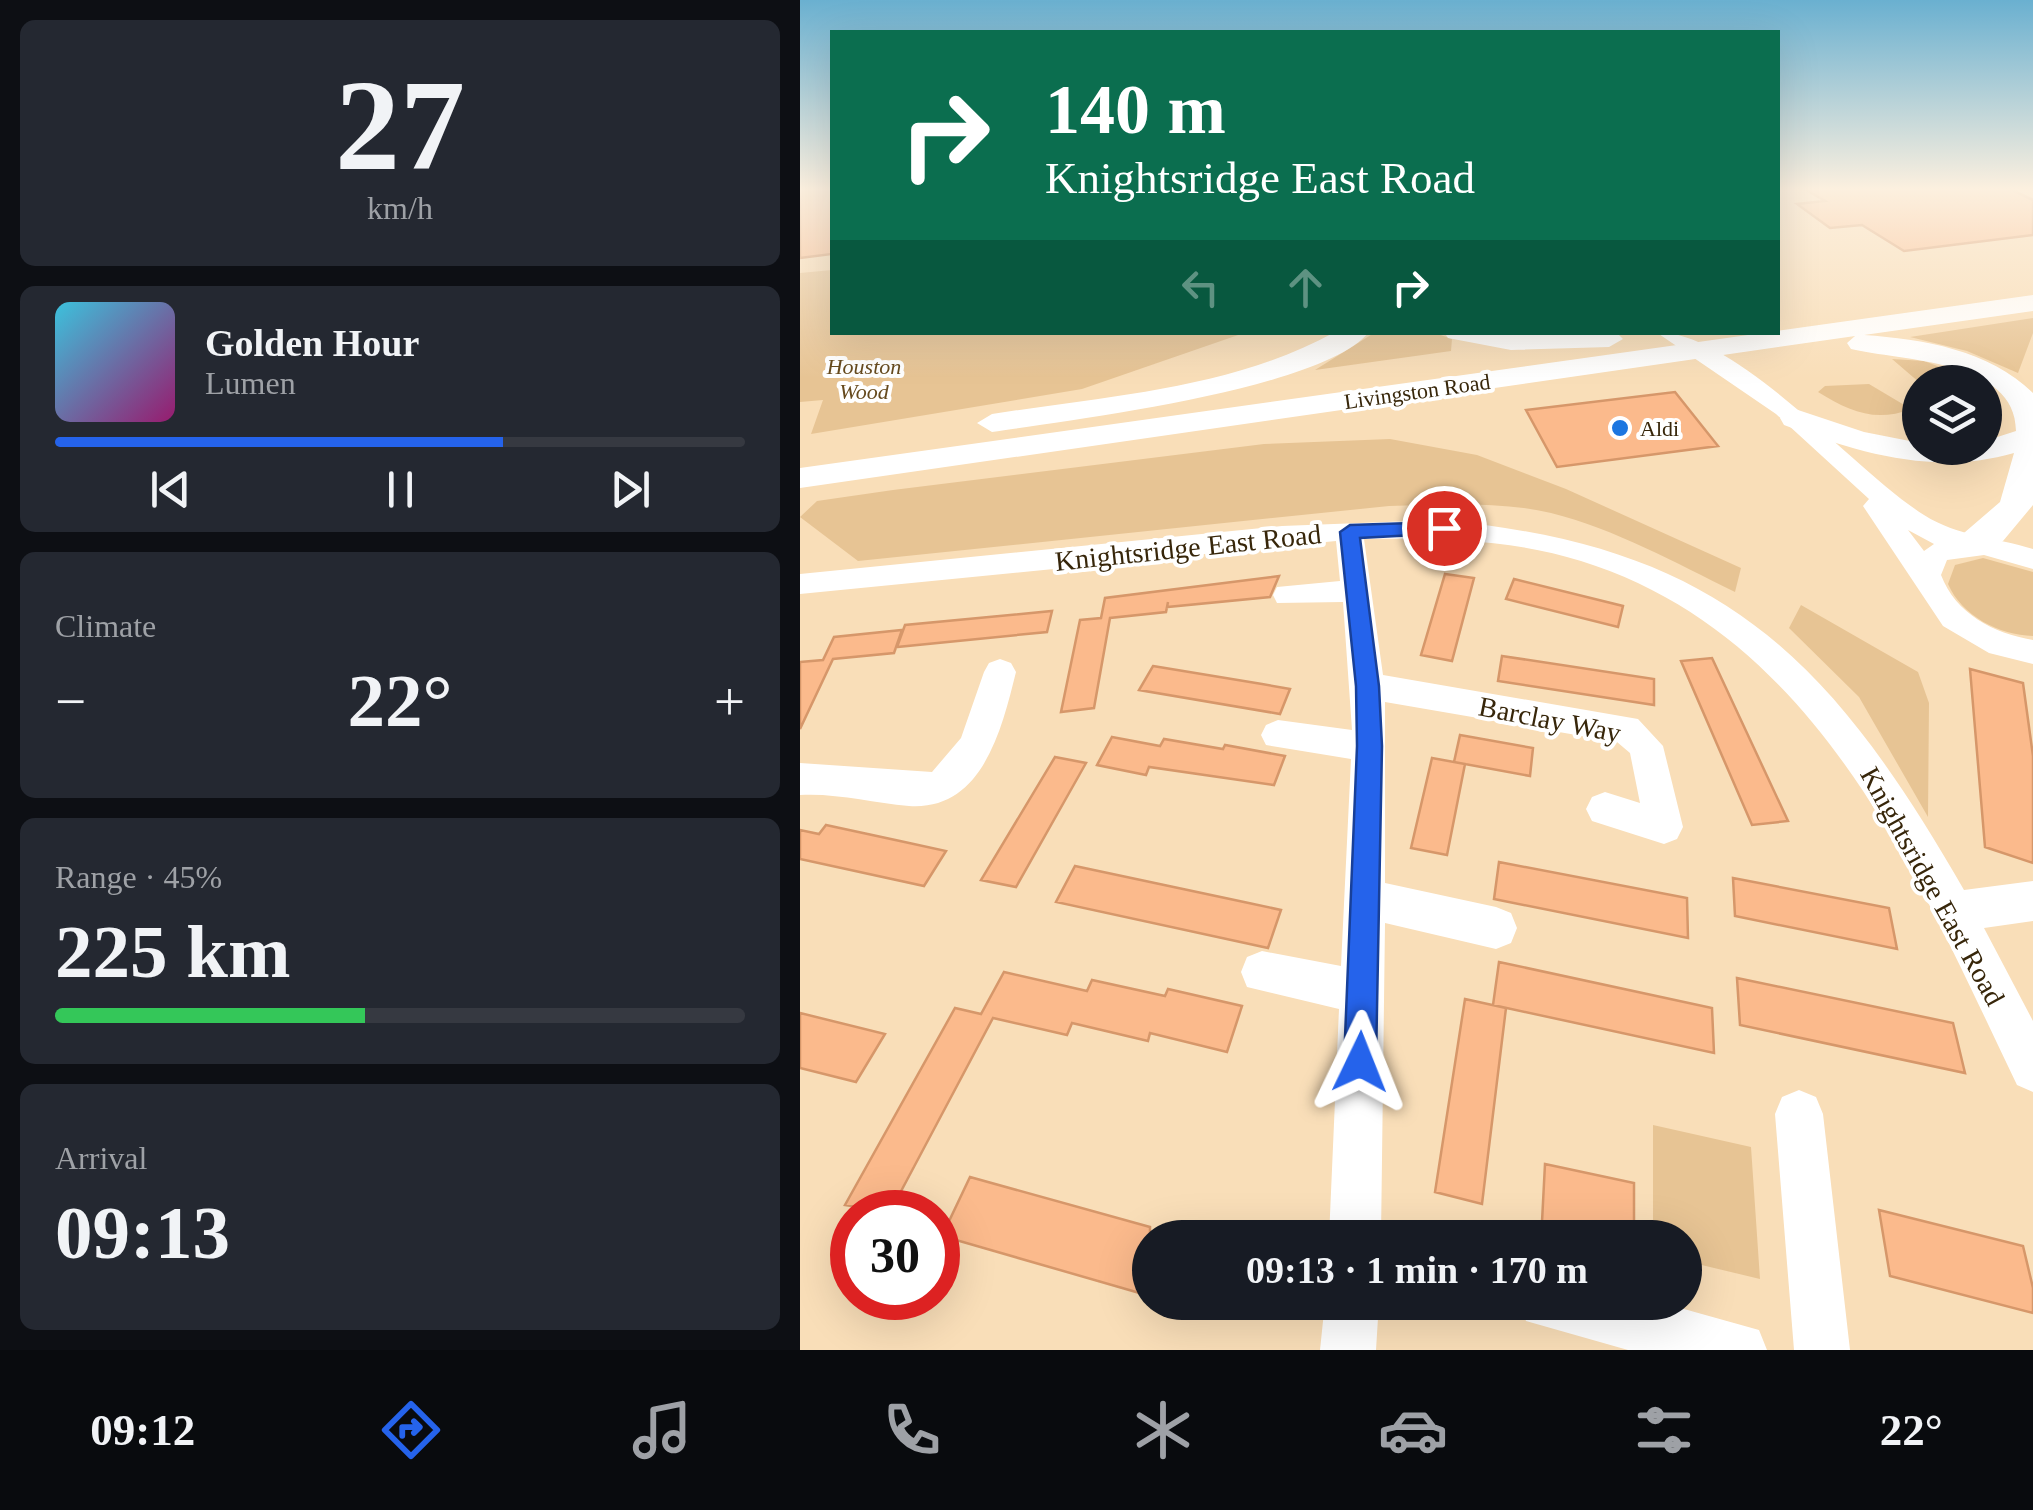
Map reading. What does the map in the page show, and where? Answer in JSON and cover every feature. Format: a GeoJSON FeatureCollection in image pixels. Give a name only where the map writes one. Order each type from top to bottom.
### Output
{"type":"FeatureCollection","features":[{"type":"Feature","properties":{"kind":"main road","name":"Livingston Road"},"geometry":{"type":"LineString","coordinates":[[1780,333],[2033,287]]}},
{"type":"Feature","properties":{"kind":"main road","name":"Livingston Road"},"geometry":{"type":"LineString","coordinates":[[1780,334],[2033,304]]}},
{"type":"Feature","properties":{"kind":"main road"},"geometry":{"type":"LineString","coordinates":[[1780,334],[1874,343],[1964,362],[2015,392],[2032,418],[2027,478],[2010,516],[1996,531],[1966,545]]}},
{"type":"Feature","properties":{"kind":"main road"},"geometry":{"type":"LineString","coordinates":[[800,458],[1249,376],[1300,362],[1350,335]]}},
{"type":"Feature","properties":{"kind":"main road"},"geometry":{"type":"LineString","coordinates":[[1473,335],[1511,342],[1625,348]]}},
{"type":"Feature","properties":{"kind":"main road","name":"Livingston Road"},"geometry":{"type":"LineString","coordinates":[[800,478],[1695,335]]}},
{"type":"Feature","properties":{"kind":"main road","name":"Livingston Road"},"geometry":{"type":"LineString","coordinates":[[800,458],[1625,348],[1765,335]]}},
{"type":"Feature","properties":{"kind":"main road"},"geometry":{"type":"LineString","coordinates":[[1795,418],[1839,436],[1933,456],[2001,450],[2030,437]]}},
{"type":"Feature","properties":{"kind":"street"},"geometry":{"type":"LineString","coordinates":[[1670,335],[1795,418],[1896,512],[1930,532],[1966,545],[2012,551],[2033,559]]}},
{"type":"Feature","properties":{"kind":"street"},"geometry":{"type":"LineString","coordinates":[[1854,474],[1926,575],[1934,598],[1951,616],[2000,644],[2033,655]]}},
{"type":"Feature","properties":{"kind":"street","name":"Knightsridge East Road"},"geometry":{"type":"LineString","coordinates":[[800,584],[1350,532],[1444,528],[1524,534],[1583,548],[1686,591],[1783,664],[1854,747],[1954,912],[2033,1070]]}},
{"type":"Feature","properties":{"kind":"street"},"geometry":{"type":"LineString","coordinates":[[1350,532],[1368,686],[1369,746],[1356,1220]]}},
{"type":"Feature","properties":{"kind":"street"},"geometry":{"type":"LineString","coordinates":[[1926,575],[1936,554],[1966,545]]}},
{"type":"Feature","properties":{"kind":"street"},"geometry":{"type":"LineString","coordinates":[[1288,595],[1358,590]]}},
{"type":"Feature","properties":{"kind":"street"},"geometry":{"type":"LineString","coordinates":[[800,779],[834,775],[928,790],[952,779],[982,736],[1000,672]]}},
{"type":"Feature","properties":{"kind":"street","name":"Barclay Way"},"geometry":{"type":"LineString","coordinates":[[1368,686],[1626,729],[1646,746],[1664,827],[1605,810]]}},
{"type":"Feature","properties":{"kind":"street"},"geometry":{"type":"LineString","coordinates":[[1278,736],[1369,746]]}},
{"type":"Feature","properties":{"kind":"street"},"geometry":{"type":"LineString","coordinates":[[1366,898],[1496,928]]}},
{"type":"Feature","properties":{"kind":"street"},"geometry":{"type":"LineString","coordinates":[[1954,912],[2033,900]]}},
{"type":"Feature","properties":{"kind":"street"},"geometry":{"type":"LineString","coordinates":[[1262,972],[1362,992]]}},
{"type":"Feature","properties":{"kind":"street"},"geometry":{"type":"LineString","coordinates":[[1799,1114],[1822,1350]]}},
{"type":"Feature","properties":{"kind":"street"},"geometry":{"type":"LineString","coordinates":[[1348,1350],[1350,1320]]}},
{"type":"Feature","properties":{"kind":"street"},"geometry":{"type":"LineString","coordinates":[[1618,1320],[1740,1350]]}},
{"type":"Feature","properties":{"kind":"green space","name":"Houston Wood"},"geometry":{"type":"Polygon","coordinates":[[[830,270],[830,335],[1238,335],[1082,389],[811,434],[823,400],[800,402],[800,273],[830,270]]]}},
{"type":"Feature","properties":{"kind":"green space"},"geometry":{"type":"Polygon","coordinates":[[[2033,318],[2033,333],[2018,373],[1967,351],[1910,337],[2033,318]]]}},
{"type":"Feature","properties":{"kind":"green space"},"geometry":{"type":"Polygon","coordinates":[[[1371,335],[1441,335],[1452,339],[1451,351],[1315,370],[1371,335]]]}},
{"type":"Feature","properties":{"kind":"green space"},"geometry":{"type":"Polygon","coordinates":[[[1892,359],[1935,365],[1902,365],[1892,359]]]}},
{"type":"Feature","properties":{"kind":"green space"},"geometry":{"type":"Polygon","coordinates":[[[1869,384],[1902,404],[1902,412],[1863,413],[1818,392],[1825,386],[1869,384]]]}},
{"type":"Feature","properties":{"kind":"green space"},"geometry":{"type":"Polygon","coordinates":[[[1390,439],[1477,455],[1566,489],[1741,568],[1735,592],[1598,528],[1551,513],[1511,507],[1389,506],[858,561],[800,517],[817,501],[893,490],[1264,444],[1390,439]]]}},
{"type":"Feature","properties":{"kind":"green space"},"geometry":{"type":"Polygon","coordinates":[[[1983,558],[2033,572],[2033,636],[2007,632],[1983,622],[1954,595],[1948,584],[1955,565],[1983,558]]]}},
{"type":"Feature","properties":{"kind":"green space"},"geometry":{"type":"Polygon","coordinates":[[[1801,605],[1918,672],[1929,703],[1928,817],[1859,697],[1789,628],[1801,605]]]}},
{"type":"Feature","properties":{"kind":"green space"},"geometry":{"type":"Polygon","coordinates":[[[1653,1125],[1751,1147],[1760,1279],[1702,1265],[1702,1220],[1653,1220],[1653,1125]]]}},
{"type":"Feature","properties":{"kind":"building"},"geometry":{"type":"Polygon","coordinates":[[[800,252],[830,252],[830,254],[800,258],[800,252]]]}},
{"type":"Feature","properties":{"kind":"building","name":"Aldi"},"geometry":{"type":"Polygon","coordinates":[[[1675,392],[1718,446],[1557,467],[1526,410],[1675,392]]]}},
{"type":"Feature","properties":{"kind":"building"},"geometry":{"type":"Polygon","coordinates":[[[1445,574],[1474,578],[1452,661],[1421,655],[1445,574]]]}},
{"type":"Feature","properties":{"kind":"building"},"geometry":{"type":"Polygon","coordinates":[[[1279,576],[1270,597],[1167,607],[1166,612],[1110,618],[1094,708],[1061,712],[1080,620],[1101,618],[1105,598],[1279,576]]]}},
{"type":"Feature","properties":{"kind":"building"},"geometry":{"type":"Polygon","coordinates":[[[1514,579],[1623,606],[1618,627],[1506,599],[1514,579]]]}},
{"type":"Feature","properties":{"kind":"building"},"geometry":{"type":"Polygon","coordinates":[[[1052,611],[1047,632],[897,647],[905,625],[1052,611]]]}},
{"type":"Feature","properties":{"kind":"building"},"geometry":{"type":"Polygon","coordinates":[[[902,630],[894,653],[833,659],[800,729],[800,662],[823,660],[834,637],[902,630]]]}},
{"type":"Feature","properties":{"kind":"building"},"geometry":{"type":"Polygon","coordinates":[[[1502,656],[1654,679],[1654,705],[1498,681],[1502,656]]]}},
{"type":"Feature","properties":{"kind":"building"},"geometry":{"type":"Polygon","coordinates":[[[1712,658],[1788,821],[1752,825],[1681,661],[1712,658]]]}},
{"type":"Feature","properties":{"kind":"building"},"geometry":{"type":"Polygon","coordinates":[[[1153,666],[1290,689],[1280,714],[1139,690],[1153,666]]]}},
{"type":"Feature","properties":{"kind":"building"},"geometry":{"type":"Polygon","coordinates":[[[1970,669],[2023,683],[2033,756],[2033,863],[1985,847],[1970,669]]]}},
{"type":"Feature","properties":{"kind":"building"},"geometry":{"type":"Polygon","coordinates":[[[1460,735],[1533,748],[1530,776],[1454,762],[1460,735]]]}},
{"type":"Feature","properties":{"kind":"building"},"geometry":{"type":"Polygon","coordinates":[[[1112,737],[1160,746],[1164,739],[1223,749],[1225,745],[1285,756],[1274,785],[1149,767],[1146,775],[1097,765],[1112,737]]]}},
{"type":"Feature","properties":{"kind":"building"},"geometry":{"type":"Polygon","coordinates":[[[1055,757],[1086,763],[1016,887],[981,880],[1055,757]]]}},
{"type":"Feature","properties":{"kind":"building"},"geometry":{"type":"Polygon","coordinates":[[[1432,758],[1465,764],[1447,855],[1411,848],[1432,758]]]}},
{"type":"Feature","properties":{"kind":"building"},"geometry":{"type":"Polygon","coordinates":[[[826,825],[946,851],[924,886],[800,859],[800,830],[819,834],[826,825]]]}},
{"type":"Feature","properties":{"kind":"building"},"geometry":{"type":"Polygon","coordinates":[[[1499,862],[1687,898],[1688,938],[1494,899],[1499,862]]]}},
{"type":"Feature","properties":{"kind":"building"},"geometry":{"type":"Polygon","coordinates":[[[1075,866],[1281,910],[1268,948],[1056,902],[1075,866]]]}},
{"type":"Feature","properties":{"kind":"building"},"geometry":{"type":"Polygon","coordinates":[[[1733,878],[1889,908],[1897,949],[1735,916],[1733,878]]]}},
{"type":"Feature","properties":{"kind":"building"},"geometry":{"type":"Polygon","coordinates":[[[1499,962],[1712,1008],[1714,1053],[1493,1005],[1499,962]]]}},
{"type":"Feature","properties":{"kind":"building"},"geometry":{"type":"Polygon","coordinates":[[[1004,972],[1087,991],[1092,980],[1165,996],[1168,989],[1242,1006],[1227,1052],[1150,1033],[1148,1041],[1072,1023],[1067,1035],[993,1018],[902,1190],[853,1190],[955,1008],[981,1014],[1004,972]]]}},
{"type":"Feature","properties":{"kind":"building"},"geometry":{"type":"Polygon","coordinates":[[[1737,978],[1953,1023],[1965,1073],[1740,1025],[1737,978]]]}},
{"type":"Feature","properties":{"kind":"building"},"geometry":{"type":"Polygon","coordinates":[[[1465,999],[1506,1008],[1482,1204],[1435,1192],[1465,999]]]}},
{"type":"Feature","properties":{"kind":"building"},"geometry":{"type":"Polygon","coordinates":[[[800,1013],[885,1034],[856,1082],[800,1068],[800,1013]]]}},
{"type":"Feature","properties":{"kind":"building"},"geometry":{"type":"Polygon","coordinates":[[[1545,1164],[1634,1183],[1634,1220],[1542,1220],[1545,1164]]]}},
{"type":"Feature","properties":{"kind":"building"},"geometry":{"type":"Polygon","coordinates":[[[970,1177],[1132,1222],[1132,1291],[960,1241],[960,1198],[970,1177]]]}},
{"type":"Feature","properties":{"kind":"building"},"geometry":{"type":"Polygon","coordinates":[[[1879,1210],[2023,1246],[2033,1288],[2033,1313],[1890,1276],[1879,1210]]]}},
{"type":"Feature","properties":{"kind":"place","name":"Aldi"},"geometry":{"type":"Point","coordinates":[1620,428]}},
{"type":"Feature","properties":{"kind":"route"},"geometry":{"type":"LineString","coordinates":[[1360,1062],[1368,686],[1350,532],[1444,528]]}}]}
